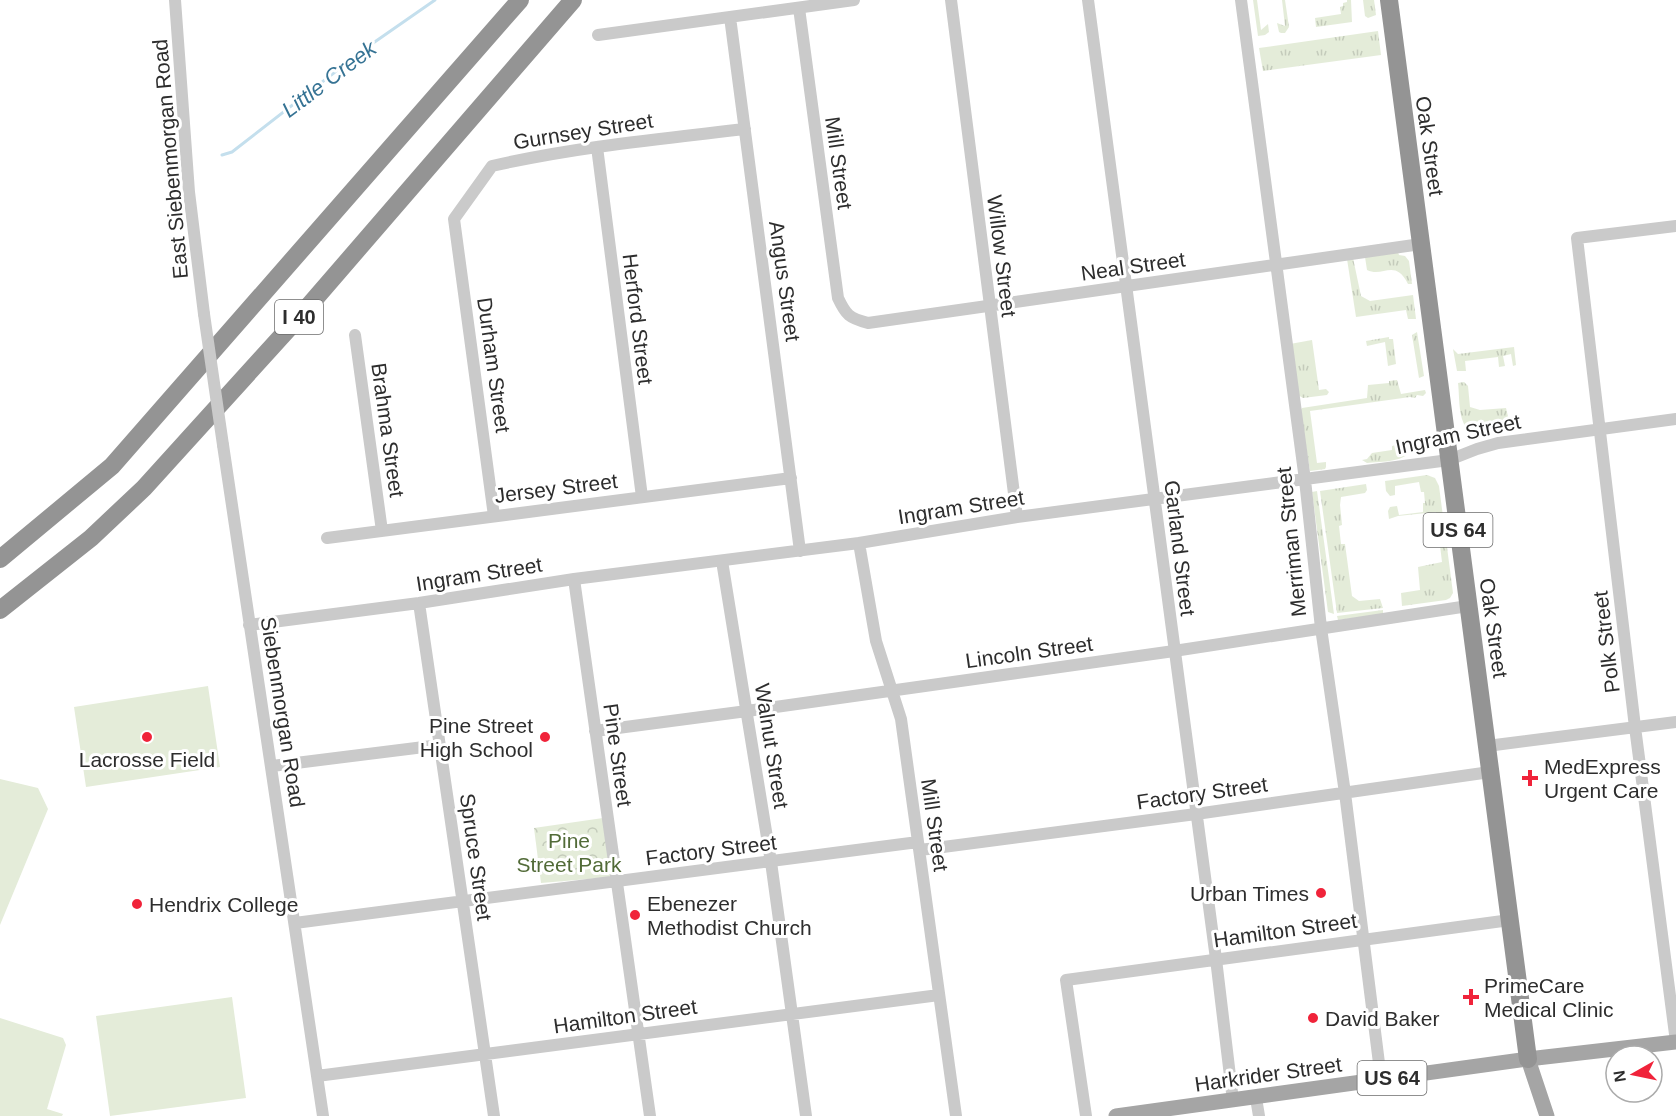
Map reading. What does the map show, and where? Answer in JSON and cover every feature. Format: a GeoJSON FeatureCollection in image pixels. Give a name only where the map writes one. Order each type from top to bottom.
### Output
{"type":"FeatureCollection","features":[{"type":"Feature","properties":{"kind":"highway","name":"I 40"},"geometry":{"type":"LineString","coordinates":[[0,559],[112,466],[520,0]]}},
{"type":"Feature","properties":{"kind":"highway","name":"I 40"},"geometry":{"type":"LineString","coordinates":[[0,610],[91,538],[144,488],[300,316],[573,0]]}},
{"type":"Feature","properties":{"kind":"highway","name":"Oak Street"},"geometry":{"type":"LineString","coordinates":[[1389,0],[1528,1059]]}},
{"type":"Feature","properties":{"kind":"main road","name":"Harkrider Street"},"geometry":{"type":"LineString","coordinates":[[1116,1116],[1528,1059],[1676,1042]]}},
{"type":"Feature","properties":{"kind":"main road","name":"Oak Street"},"geometry":{"type":"LineString","coordinates":[[1528,1059],[1547,1116]]}},
{"type":"Feature","properties":{"kind":"street","name":"East Siebenmorgan Road"},"geometry":{"type":"LineString","coordinates":[[175,0],[189,192],[204,314]]}},
{"type":"Feature","properties":{"kind":"street"},"geometry":{"type":"LineString","coordinates":[[598,35],[854,0]]}},
{"type":"Feature","properties":{"kind":"street","name":"Willow Street"},"geometry":{"type":"LineString","coordinates":[[951,0],[988,306],[1017,518]]}},
{"type":"Feature","properties":{"kind":"street","name":"Garland Street"},"geometry":{"type":"LineString","coordinates":[[1088,0],[1128,286],[1233,1101]]}},
{"type":"Feature","properties":{"kind":"street","name":"Merriman Street"},"geometry":{"type":"LineString","coordinates":[[1241,0],[1381,1079]]}},
{"type":"Feature","properties":{"kind":"street","name":"Mill Street"},"geometry":{"type":"LineString","coordinates":[[799,8],[838,298],[843,309],[852,319]]}},
{"type":"Feature","properties":{"kind":"street","name":"Angus Street"},"geometry":{"type":"LineString","coordinates":[[730,17],[800,551]]}},
{"type":"Feature","properties":{"kind":"street","name":"Gurnsey Street"},"geometry":{"type":"LineString","coordinates":[[454,219],[492,166],[597,147],[744,129]]}},
{"type":"Feature","properties":{"kind":"street","name":"Herford Street"},"geometry":{"type":"LineString","coordinates":[[597,147],[642,497]]}},
{"type":"Feature","properties":{"kind":"street","name":"Durham Street"},"geometry":{"type":"LineString","coordinates":[[454,219],[494,516]]}},
{"type":"Feature","properties":{"kind":"street","name":"Polk Street"},"geometry":{"type":"LineString","coordinates":[[1676,226],[1577,238],[1635,727],[1676,1042]]}},
{"type":"Feature","properties":{"kind":"street","name":"Neal Street"},"geometry":{"type":"LineString","coordinates":[[852,319],[868,323],[1421,244]]}},
{"type":"Feature","properties":{"kind":"street","name":"Siebenmorgan Road"},"geometry":{"type":"LineString","coordinates":[[204,314],[323,1116]]}},
{"type":"Feature","properties":{"kind":"street","name":"Brahma Street"},"geometry":{"type":"LineString","coordinates":[[355,335],[382,531]]}},
{"type":"Feature","properties":{"kind":"street","name":"Ingram Street"},"geometry":{"type":"LineString","coordinates":[[249,626],[574,579],[859,543],[1017,518],[1449,460],[1498,443],[1676,419]]}},
{"type":"Feature","properties":{"kind":"street","name":"Jersey Street"},"geometry":{"type":"LineString","coordinates":[[327,538],[791,478]]}},
{"type":"Feature","properties":{"kind":"street","name":"Mill Street"},"geometry":{"type":"LineString","coordinates":[[859,543],[876,641],[901,719],[956,1116]]}},
{"type":"Feature","properties":{"kind":"street","name":"Walnut Street"},"geometry":{"type":"LineString","coordinates":[[722,561],[771,862],[806,1116]]}},
{"type":"Feature","properties":{"kind":"street","name":"Pine Street"},"geometry":{"type":"LineString","coordinates":[[574,579],[650,1116]]}},
{"type":"Feature","properties":{"kind":"street","name":"Spruce Street"},"geometry":{"type":"LineString","coordinates":[[420,603],[494,1116]]}},
{"type":"Feature","properties":{"kind":"street","name":"Lincoln Street"},"geometry":{"type":"LineString","coordinates":[[595,730],[1174,651],[1468,606]]}},
{"type":"Feature","properties":{"kind":"street"},"geometry":{"type":"LineString","coordinates":[[1487,746],[1676,722]]}},
{"type":"Feature","properties":{"kind":"street"},"geometry":{"type":"LineString","coordinates":[[272,766],[440,745]]}},
{"type":"Feature","properties":{"kind":"street","name":"Factory Street"},"geometry":{"type":"LineString","coordinates":[[295,923],[771,862],[1196,814],[1490,772]]}},
{"type":"Feature","properties":{"kind":"street","name":"Hamilton Street"},"geometry":{"type":"LineString","coordinates":[[1086,1116],[1066,980],[1510,920]]}},
{"type":"Feature","properties":{"kind":"street","name":"Hamilton Street"},"geometry":{"type":"LineString","coordinates":[[317,1076],[485,1056],[639,1033],[939,994]]}},
{"type":"Feature","properties":{"kind":"street"},"geometry":{"type":"LineString","coordinates":[[1256,1098],[1259,1116]]}},
{"type":"Feature","properties":{"kind":"green space"},"geometry":{"type":"Polygon","coordinates":[[[1253,0],[1257,0],[1261,30],[1268,24],[1269,32],[1265,35],[1258,36],[1253,0]]]}},
{"type":"Feature","properties":{"kind":"green space"},"geometry":{"type":"Polygon","coordinates":[[[1282,0],[1285,0],[1289,27],[1285,33],[1279,32],[1277,23],[1285,26],[1282,0]]]}},
{"type":"Feature","properties":{"kind":"green space"},"geometry":{"type":"Polygon","coordinates":[[[1347,0],[1351,0],[1352,22],[1316,27],[1315,18],[1341,14],[1340,7],[1347,0]]]}},
{"type":"Feature","properties":{"kind":"green space"},"geometry":{"type":"Polygon","coordinates":[[[1363,0],[1374,0],[1376,15],[1368,18],[1365,16],[1363,0]]]}},
{"type":"Feature","properties":{"kind":"green space"},"geometry":{"type":"Polygon","coordinates":[[[1378,31],[1381,55],[1263,71],[1259,48],[1378,31]]]}},
{"type":"Feature","properties":{"kind":"green space"},"geometry":{"type":"Polygon","coordinates":[[[1398,252],[1409,261],[1412,284],[1408,284],[1403,276],[1394,270],[1373,272],[1367,270],[1365,257],[1398,252]]]}},
{"type":"Feature","properties":{"kind":"green space"},"geometry":{"type":"Polygon","coordinates":[[[1353,258],[1361,296],[1370,301],[1413,295],[1416,319],[1408,319],[1406,310],[1356,317],[1347,259],[1353,258]]]}},
{"type":"Feature","properties":{"kind":"green space"},"geometry":{"type":"Polygon","coordinates":[[[1417,332],[1424,376],[1419,378],[1412,335],[1417,332]]]}},
{"type":"Feature","properties":{"kind":"green space"},"geometry":{"type":"Polygon","coordinates":[[[1389,337],[1393,339],[1396,364],[1388,366],[1385,342],[1367,346],[1366,341],[1389,337]]]}},
{"type":"Feature","properties":{"kind":"green space"},"geometry":{"type":"Polygon","coordinates":[[[1312,340],[1319,390],[1326,389],[1329,392],[1327,395],[1303,398],[1298,395],[1290,344],[1312,340]]]}},
{"type":"Feature","properties":{"kind":"green space"},"geometry":{"type":"Polygon","coordinates":[[[1514,347],[1516,365],[1513,366],[1511,354],[1503,356],[1505,366],[1499,367],[1498,357],[1465,361],[1466,371],[1457,371],[1453,349],[1458,354],[1514,347]]]}},
{"type":"Feature","properties":{"kind":"green space"},"geometry":{"type":"Polygon","coordinates":[[[1397,380],[1401,394],[1425,390],[1426,393],[1423,396],[1417,395],[1415,398],[1310,411],[1317,463],[1326,462],[1326,467],[1310,471],[1300,411],[1302,408],[1367,398],[1368,385],[1397,380]]]}},
{"type":"Feature","properties":{"kind":"green space"},"geometry":{"type":"Polygon","coordinates":[[[1464,382],[1468,386],[1470,407],[1480,410],[1506,408],[1511,429],[1474,434],[1469,430],[1462,419],[1459,404],[1458,383],[1464,382]]]}},
{"type":"Feature","properties":{"kind":"green space"},"geometry":{"type":"Polygon","coordinates":[[[1409,443],[1409,450],[1402,458],[1367,463],[1362,460],[1367,459],[1372,453],[1392,450],[1392,446],[1409,443]]]}},
{"type":"Feature","properties":{"kind":"green space"},"geometry":{"type":"Polygon","coordinates":[[[1427,475],[1435,478],[1439,486],[1453,593],[1446,600],[1402,606],[1401,593],[1420,590],[1418,567],[1442,562],[1436,512],[1389,519],[1390,507],[1397,506],[1399,515],[1423,512],[1424,492],[1421,492],[1419,482],[1395,486],[1395,495],[1390,496],[1386,491],[1385,481],[1427,475]]]}},
{"type":"Feature","properties":{"kind":"green space"},"geometry":{"type":"Polygon","coordinates":[[[1366,484],[1365,493],[1341,497],[1342,525],[1339,526],[1341,544],[1345,544],[1352,596],[1359,601],[1380,599],[1383,608],[1337,613],[1320,491],[1366,484]]]}},
{"type":"Feature","properties":{"kind":"green space"},"geometry":{"type":"Polygon","coordinates":[[[1317,491],[1334,614],[1328,612],[1312,492],[1317,491]]]}},
{"type":"Feature","properties":{"kind":"green space"},"geometry":{"type":"Polygon","coordinates":[[[1383,610],[1383,614],[1338,620],[1337,616],[1383,610]]]}},
{"type":"Feature","properties":{"kind":"green space","name":"Lacrosse Field"},"geometry":{"type":"Polygon","coordinates":[[[208,686],[220,767],[86,787],[74,707],[208,686]]]}},
{"type":"Feature","properties":{"kind":"green space"},"geometry":{"type":"Polygon","coordinates":[[[0,779],[38,788],[48,809],[0,925],[0,779]]]}},
{"type":"Feature","properties":{"kind":"green space","name":"Pine Street Park"},"geometry":{"type":"Polygon","coordinates":[[[603,818],[612,877],[541,883],[534,828],[603,818]]]}},
{"type":"Feature","properties":{"kind":"green space"},"geometry":{"type":"Polygon","coordinates":[[[232,997],[246,1098],[110,1116],[96,1016],[232,997]]]}},
{"type":"Feature","properties":{"kind":"green space"},"geometry":{"type":"Polygon","coordinates":[[[0,1018],[63,1038],[66,1045],[47,1109],[63,1114],[62,1116],[0,1116],[0,1018]]]}},
{"type":"Feature","properties":{"kind":"waterway","name":"Little Creek"},"geometry":{"type":"LineString","coordinates":[[222,155],[232,152],[366,48],[435,0]]}},
{"type":"Feature","properties":{"kind":"place","name":"Lacrosse Field"},"geometry":{"type":"Point","coordinates":[147,737]}},
{"type":"Feature","properties":{"kind":"place","name":"Pine Street High School"},"geometry":{"type":"Point","coordinates":[545,737]}},
{"type":"Feature","properties":{"kind":"place","name":"MedExpress Urgent Care"},"geometry":{"type":"Point","coordinates":[1530,778]}},
{"type":"Feature","properties":{"kind":"place","name":"Urban Times"},"geometry":{"type":"Point","coordinates":[1321,893]}},
{"type":"Feature","properties":{"kind":"place","name":"Hendrix College"},"geometry":{"type":"Point","coordinates":[137,904]}},
{"type":"Feature","properties":{"kind":"place","name":"Ebenezer Methodist Church"},"geometry":{"type":"Point","coordinates":[635,915]}},
{"type":"Feature","properties":{"kind":"place","name":"PrimeCare Medical Clinic"},"geometry":{"type":"Point","coordinates":[1471,997]}},
{"type":"Feature","properties":{"kind":"place","name":"David Baker"},"geometry":{"type":"Point","coordinates":[1313,1018]}}]}
